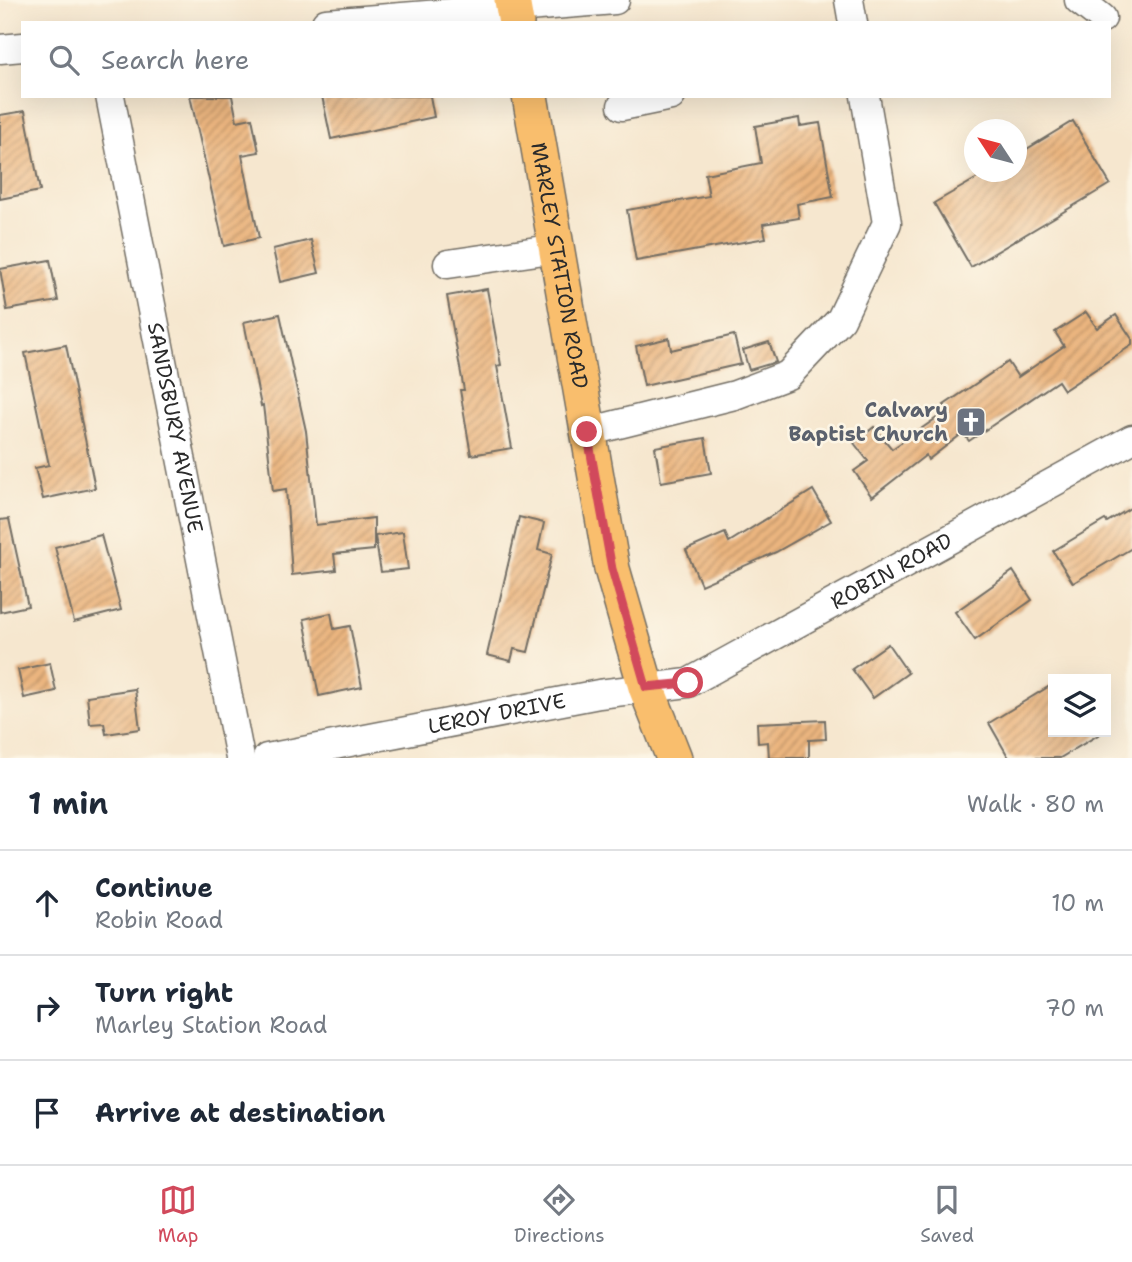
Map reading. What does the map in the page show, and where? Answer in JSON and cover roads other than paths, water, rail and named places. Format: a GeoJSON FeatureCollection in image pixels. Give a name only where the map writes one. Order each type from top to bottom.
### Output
{"type":"FeatureCollection","features":[{"type":"Feature","properties":{"kind":"main road","name":"MARLEY STATION ROAD"},"geometry":{"type":"LineString","coordinates":[[530,98],[612,569],[646,687],[674,758]]}},
{"type":"Feature","properties":{"kind":"street"},"geometry":{"type":"LineString","coordinates":[[357,21],[514,11],[615,0]]}},
{"type":"Feature","properties":{"kind":"street"},"geometry":{"type":"LineString","coordinates":[[849,0],[853,21]]}},
{"type":"Feature","properties":{"kind":"street"},"geometry":{"type":"LineString","coordinates":[[1079,0],[1102,18]]}},
{"type":"Feature","properties":{"kind":"street"},"geometry":{"type":"LineString","coordinates":[[0,49],[21,47]]}},
{"type":"Feature","properties":{"kind":"street","name":"SANDSBURY AVENUE"},"geometry":{"type":"LineString","coordinates":[[110,98],[240,758]]}},
{"type":"Feature","properties":{"kind":"street"},"geometry":{"type":"LineString","coordinates":[[622,106],[661,98]]}},
{"type":"Feature","properties":{"kind":"street"},"geometry":{"type":"LineString","coordinates":[[587,432],[735,395],[788,375],[841,319],[887,223],[866,98]]}},
{"type":"Feature","properties":{"kind":"street"},"geometry":{"type":"LineString","coordinates":[[448,264],[558,248]]}},
{"type":"Feature","properties":{"kind":"street","name":"ROBIN ROAD"},"geometry":{"type":"LineString","coordinates":[[646,687],[688,683],[1132,439]]}},
{"type":"Feature","properties":{"kind":"street","name":"LEROY DRIVE"},"geometry":{"type":"LineString","coordinates":[[267,758],[646,687]]}},
{"type":"Feature","properties":{"kind":"place","name":"Calvary Baptist Church"},"geometry":{"type":"Point","coordinates":[971,422]}}]}
